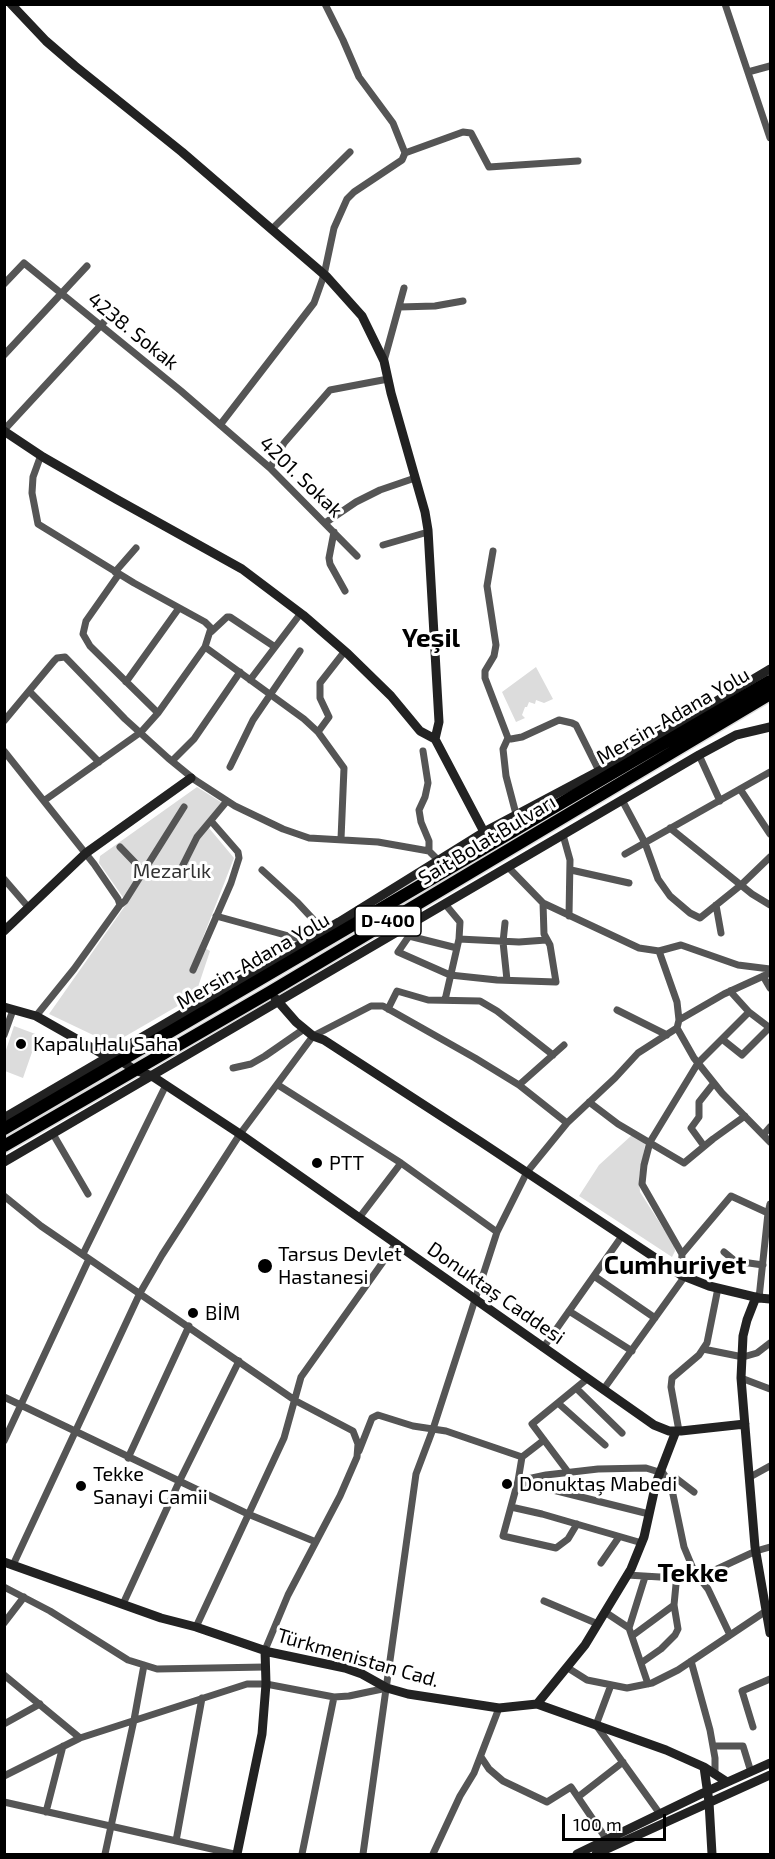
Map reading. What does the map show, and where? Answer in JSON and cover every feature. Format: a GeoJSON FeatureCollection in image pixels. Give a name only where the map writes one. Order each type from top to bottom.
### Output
{"type":"FeatureCollection","features":[{"type":"Feature","properties":{"kind":"highway","name":"Sait Bolat Bulvarı"},"geometry":{"type":"LineString","coordinates":[[4,1146],[135,1070],[274,997],[769,681]]}},
{"type":"Feature","properties":{"kind":"highway","name":"Mersin-Adana Yolu"},"geometry":{"type":"LineString","coordinates":[[4,1129],[769,681]]}},
{"type":"Feature","properties":{"kind":"street"},"geometry":{"type":"LineString","coordinates":[[11,4],[46,41],[182,152],[324,275],[362,316],[384,361],[425,512],[439,723],[435,739]]}},
{"type":"Feature","properties":{"kind":"street"},"geometry":{"type":"LineString","coordinates":[[220,425],[314,303],[324,275],[334,228],[347,199],[402,160],[405,153],[393,123],[359,77],[325,4]]}},
{"type":"Feature","properties":{"kind":"street"},"geometry":{"type":"LineString","coordinates":[[725,4],[771,138]]}},
{"type":"Feature","properties":{"kind":"street"},"geometry":{"type":"LineString","coordinates":[[748,72],[771,66]]}},
{"type":"Feature","properties":{"kind":"street"},"geometry":{"type":"LineString","coordinates":[[405,153],[463,132],[471,133],[489,167],[578,160]]}},
{"type":"Feature","properties":{"kind":"street"},"geometry":{"type":"LineString","coordinates":[[272,230],[350,153]]}},
{"type":"Feature","properties":{"kind":"street","name":"4238. Sokak"},"geometry":{"type":"LineString","coordinates":[[4,284],[24,263],[220,425]]}},
{"type":"Feature","properties":{"kind":"street"},"geometry":{"type":"LineString","coordinates":[[4,355],[87,266]]}},
{"type":"Feature","properties":{"kind":"street"},"geometry":{"type":"LineString","coordinates":[[384,361],[404,288]]}},
{"type":"Feature","properties":{"kind":"street"},"geometry":{"type":"LineString","coordinates":[[399,307],[435,306],[463,301]]}},
{"type":"Feature","properties":{"kind":"street"},"geometry":{"type":"LineString","coordinates":[[115,310],[4,430],[41,455],[116,499],[242,569],[301,614],[345,651],[391,696],[420,731],[435,739],[484,832]]}},
{"type":"Feature","properties":{"kind":"street"},"geometry":{"type":"LineString","coordinates":[[270,468],[284,443],[330,390],[388,380]]}},
{"type":"Feature","properties":{"kind":"street","name":"4201. Sokak"},"geometry":{"type":"LineString","coordinates":[[220,425],[270,468],[357,556]]}},
{"type":"Feature","properties":{"kind":"street"},"geometry":{"type":"LineString","coordinates":[[41,455],[33,477],[32,493],[38,524],[117,573],[205,622],[211,628],[211,633]]}},
{"type":"Feature","properties":{"kind":"street"},"geometry":{"type":"LineString","coordinates":[[325,523],[372,494],[416,478]]}},
{"type":"Feature","properties":{"kind":"street"},"geometry":{"type":"LineString","coordinates":[[334,532],[330,548],[330,564],[345,591]]}},
{"type":"Feature","properties":{"kind":"street"},"geometry":{"type":"LineString","coordinates":[[383,545],[428,532]]}},
{"type":"Feature","properties":{"kind":"street"},"geometry":{"type":"LineString","coordinates":[[136,548],[117,573],[87,621],[83,634],[90,646],[158,713]]}},
{"type":"Feature","properties":{"kind":"street"},"geometry":{"type":"LineString","coordinates":[[494,551],[487,586],[496,645],[494,656],[485,671],[485,678],[508,738],[503,749],[516,814]]}},
{"type":"Feature","properties":{"kind":"street"},"geometry":{"type":"LineString","coordinates":[[126,682],[179,608]]}},
{"type":"Feature","properties":{"kind":"street"},"geometry":{"type":"LineString","coordinates":[[250,680],[301,614]]}},
{"type":"Feature","properties":{"kind":"street"},"geometry":{"type":"LineString","coordinates":[[45,800],[141,732],[158,713],[205,647],[211,633],[227,617],[275,647]]}},
{"type":"Feature","properties":{"kind":"street"},"geometry":{"type":"LineString","coordinates":[[205,647],[318,732],[345,771],[341,839]]}},
{"type":"Feature","properties":{"kind":"street"},"geometry":{"type":"LineString","coordinates":[[230,767],[252,720],[300,651]]}},
{"type":"Feature","properties":{"kind":"street"},"geometry":{"type":"LineString","coordinates":[[318,732],[329,717],[320,698],[320,683],[345,651]]}},
{"type":"Feature","properties":{"kind":"street"},"geometry":{"type":"LineString","coordinates":[[4,721],[57,658],[65,657],[191,778],[226,801],[283,829],[309,837],[378,842],[429,851],[438,860]]}},
{"type":"Feature","properties":{"kind":"street"},"geometry":{"type":"LineString","coordinates":[[172,761],[194,739],[240,672]]}},
{"type":"Feature","properties":{"kind":"street"},"geometry":{"type":"LineString","coordinates":[[4,1118],[324,931],[484,832],[769,681]]}},
{"type":"Feature","properties":{"kind":"street"},"geometry":{"type":"LineString","coordinates":[[29,691],[99,762]]}},
{"type":"Feature","properties":{"kind":"street"},"geometry":{"type":"LineString","coordinates":[[508,738],[522,737],[559,720],[572,723],[576,725],[599,771]]}},
{"type":"Feature","properties":{"kind":"street"},"geometry":{"type":"LineString","coordinates":[[4,1162],[152,1076],[274,997],[406,932],[445,904],[699,755],[736,735],[771,727]]}},
{"type":"Feature","properties":{"kind":"street"},"geometry":{"type":"LineString","coordinates":[[4,751],[86,853],[120,905]]}},
{"type":"Feature","properties":{"kind":"street"},"geometry":{"type":"LineString","coordinates":[[423,751],[428,783],[419,810],[429,841],[429,851]]}},
{"type":"Feature","properties":{"kind":"street"},"geometry":{"type":"LineString","coordinates":[[699,755],[720,801]]}},
{"type":"Feature","properties":{"kind":"street"},"geometry":{"type":"LineString","coordinates":[[625,854],[771,772]]}},
{"type":"Feature","properties":{"kind":"street"},"geometry":{"type":"LineString","coordinates":[[4,931],[86,853],[191,778]]}},
{"type":"Feature","properties":{"kind":"street"},"geometry":{"type":"LineString","coordinates":[[740,789],[771,834]]}},
{"type":"Feature","properties":{"kind":"street"},"geometry":{"type":"LineString","coordinates":[[622,800],[645,843],[658,879],[670,896],[690,913],[700,918],[741,885],[771,856]]}},
{"type":"Feature","properties":{"kind":"street"},"geometry":{"type":"LineString","coordinates":[[179,873],[197,837],[226,801]]}},
{"type":"Feature","properties":{"kind":"street"},"geometry":{"type":"LineString","coordinates":[[36,1017],[120,905],[126,901],[184,807]]}},
{"type":"Feature","properties":{"kind":"street"},"geometry":{"type":"LineString","coordinates":[[193,970],[239,858],[238,852],[211,821]]}},
{"type":"Feature","properties":{"kind":"street"},"geometry":{"type":"LineString","coordinates":[[670,828],[741,885],[771,905]]}},
{"type":"Feature","properties":{"kind":"street"},"geometry":{"type":"LineString","coordinates":[[563,835],[571,870],[569,916]]}},
{"type":"Feature","properties":{"kind":"street"},"geometry":{"type":"LineString","coordinates":[[120,847],[144,872]]}},
{"type":"Feature","properties":{"kind":"street"},"geometry":{"type":"LineString","coordinates":[[508,867],[543,903],[639,948],[660,951],[681,945],[738,965],[771,971]]}},
{"type":"Feature","properties":{"kind":"street"},"geometry":{"type":"LineString","coordinates":[[262,870],[324,931]]}},
{"type":"Feature","properties":{"kind":"street"},"geometry":{"type":"LineString","coordinates":[[571,870],[628,884]]}},
{"type":"Feature","properties":{"kind":"street"},"geometry":{"type":"LineString","coordinates":[[4,879],[29,908]]}},
{"type":"Feature","properties":{"kind":"street"},"geometry":{"type":"LineString","coordinates":[[406,932],[398,952],[450,975],[556,982],[550,945],[546,940],[543,903]]}},
{"type":"Feature","properties":{"kind":"street"},"geometry":{"type":"LineString","coordinates":[[445,904],[460,922],[459,939],[445,1000]]}},
{"type":"Feature","properties":{"kind":"street"},"geometry":{"type":"LineString","coordinates":[[716,905],[721,933]]}},
{"type":"Feature","properties":{"kind":"street"},"geometry":{"type":"LineString","coordinates":[[216,916],[307,940]]}},
{"type":"Feature","properties":{"kind":"street"},"geometry":{"type":"LineString","coordinates":[[505,923],[503,942],[507,980]]}},
{"type":"Feature","properties":{"kind":"street"},"geometry":{"type":"LineString","coordinates":[[406,932],[457,948]]}},
{"type":"Feature","properties":{"kind":"street"},"geometry":{"type":"LineString","coordinates":[[459,939],[503,942],[546,940]]}},
{"type":"Feature","properties":{"kind":"street"},"geometry":{"type":"LineString","coordinates":[[660,951],[677,1002],[678,1024],[698,1063],[714,1083],[771,1142]]}},
{"type":"Feature","properties":{"kind":"street"},"geometry":{"type":"LineString","coordinates":[[363,1854],[416,1474],[433,1429],[497,1232],[527,1172],[567,1123],[638,1053],[730,991],[771,971]]}},
{"type":"Feature","properties":{"kind":"street"},"geometry":{"type":"LineString","coordinates":[[763,976],[771,988]]}},
{"type":"Feature","properties":{"kind":"street"},"geometry":{"type":"LineString","coordinates":[[388,1009],[397,991],[428,1000],[480,1001],[553,1055]]}},
{"type":"Feature","properties":{"kind":"street"},"geometry":{"type":"LineString","coordinates":[[722,1039],[742,1055],[770,1027],[749,1012],[730,991]]}},
{"type":"Feature","properties":{"kind":"street"},"geometry":{"type":"LineString","coordinates":[[274,997],[313,1036],[324,1040],[683,1276],[718,1288],[771,1299]]}},
{"type":"Feature","properties":{"kind":"street"},"geometry":{"type":"LineString","coordinates":[[9,1563],[140,1293],[240,1134],[313,1036],[371,1006],[378,1005],[519,1085],[567,1123]]}},
{"type":"Feature","properties":{"kind":"street"},"geometry":{"type":"LineString","coordinates":[[4,1035],[9,1008]]}},
{"type":"Feature","properties":{"kind":"street","name":"Donuktaş Caddesi"},"geometry":{"type":"LineString","coordinates":[[9,1008],[36,1017],[108,1057],[121,1061],[166,1085],[240,1134],[654,1425],[669,1431],[677,1431],[745,1424]]}},
{"type":"Feature","properties":{"kind":"street"},"geometry":{"type":"LineString","coordinates":[[617,1010],[667,1035]]}},
{"type":"Feature","properties":{"kind":"street"},"geometry":{"type":"LineString","coordinates":[[603,1390],[683,1276],[682,1254],[642,1184],[650,1142],[698,1063],[749,1012]]}},
{"type":"Feature","properties":{"kind":"street"},"geometry":{"type":"LineString","coordinates":[[233,1068],[251,1064],[304,1029]]}},
{"type":"Feature","properties":{"kind":"street"},"geometry":{"type":"LineString","coordinates":[[519,1085],[564,1046]]}},
{"type":"Feature","properties":{"kind":"street"},"geometry":{"type":"LineString","coordinates":[[704,1146],[691,1128],[699,1117],[699,1102],[714,1083]]}},
{"type":"Feature","properties":{"kind":"street"},"geometry":{"type":"LineString","coordinates":[[278,1084],[401,1163],[497,1232]]}},
{"type":"Feature","properties":{"kind":"street"},"geometry":{"type":"LineString","coordinates":[[4,1441],[86,1256],[166,1085]]}},
{"type":"Feature","properties":{"kind":"street"},"geometry":{"type":"LineString","coordinates":[[589,1102],[618,1124],[684,1163],[745,1116]]}},
{"type":"Feature","properties":{"kind":"street"},"geometry":{"type":"LineString","coordinates":[[764,1134],[771,1127]]}},
{"type":"Feature","properties":{"kind":"street"},"geometry":{"type":"LineString","coordinates":[[53,1134],[88,1194]]}},
{"type":"Feature","properties":{"kind":"street"},"geometry":{"type":"LineString","coordinates":[[360,1218],[401,1163]]}},
{"type":"Feature","properties":{"kind":"street"},"geometry":{"type":"LineString","coordinates":[[4,1196],[41,1226],[296,1401],[353,1431],[357,1444],[357,1457]]}},
{"type":"Feature","properties":{"kind":"street"},"geometry":{"type":"LineString","coordinates":[[682,1254],[731,1196],[768,1213]]}},
{"type":"Feature","properties":{"kind":"street"},"geometry":{"type":"LineString","coordinates":[[771,1204],[768,1213],[767,1251],[758,1297],[747,1320],[743,1336],[741,1378],[756,1551],[771,1633]]}},
{"type":"Feature","properties":{"kind":"street"},"geometry":{"type":"LineString","coordinates":[[543,1348],[621,1236]]}},
{"type":"Feature","properties":{"kind":"street"},"geometry":{"type":"LineString","coordinates":[[196,1627],[284,1438],[301,1377],[396,1245]]}},
{"type":"Feature","properties":{"kind":"street"},"geometry":{"type":"LineString","coordinates":[[724,1252],[735,1261],[763,1265]]}},
{"type":"Feature","properties":{"kind":"street"},"geometry":{"type":"LineString","coordinates":[[594,1276],[655,1318]]}},
{"type":"Feature","properties":{"kind":"street"},"geometry":{"type":"LineString","coordinates":[[537,1704],[547,1689],[568,1668],[606,1612],[642,1543],[660,1471],[677,1431],[671,1387],[672,1378],[708,1343],[718,1288]]}},
{"type":"Feature","properties":{"kind":"street"},"geometry":{"type":"LineString","coordinates":[[569,1311],[632,1351]]}},
{"type":"Feature","properties":{"kind":"street"},"geometry":{"type":"LineString","coordinates":[[128,1458],[189,1326]]}},
{"type":"Feature","properties":{"kind":"street"},"geometry":{"type":"LineString","coordinates":[[703,1349],[743,1357],[758,1353],[771,1343]]}},
{"type":"Feature","properties":{"kind":"street"},"geometry":{"type":"LineString","coordinates":[[123,1604],[179,1482],[239,1361]]}},
{"type":"Feature","properties":{"kind":"street"},"geometry":{"type":"LineString","coordinates":[[741,1378],[771,1389]]}},
{"type":"Feature","properties":{"kind":"street"},"geometry":{"type":"LineString","coordinates":[[568,1472],[532,1425],[587,1379]]}},
{"type":"Feature","properties":{"kind":"street"},"geometry":{"type":"LineString","coordinates":[[576,1388],[622,1433]]}},
{"type":"Feature","properties":{"kind":"street"},"geometry":{"type":"LineString","coordinates":[[4,1397],[179,1482],[316,1542]]}},
{"type":"Feature","properties":{"kind":"street"},"geometry":{"type":"LineString","coordinates":[[558,1403],[605,1445]]}},
{"type":"Feature","properties":{"kind":"street"},"geometry":{"type":"LineString","coordinates":[[4,1802],[236,1854],[262,1734],[266,1684],[265,1650],[288,1595],[340,1496],[372,1418],[378,1416],[446,1431],[522,1457]]}},
{"type":"Feature","properties":{"kind":"street"},"geometry":{"type":"LineString","coordinates":[[544,1440],[522,1457],[503,1536],[556,1548],[568,1539],[577,1524]]}},
{"type":"Feature","properties":{"kind":"street"},"geometry":{"type":"LineString","coordinates":[[750,1477],[771,1466]]}},
{"type":"Feature","properties":{"kind":"street"},"geometry":{"type":"LineString","coordinates":[[518,1481],[598,1469],[646,1468],[660,1471],[671,1485],[684,1546],[694,1571],[700,1577],[730,1635]]}},
{"type":"Feature","properties":{"kind":"street"},"geometry":{"type":"LineString","coordinates":[[671,1485],[677,1479],[694,1492]]}},
{"type":"Feature","properties":{"kind":"street"},"geometry":{"type":"LineString","coordinates":[[518,1481],[649,1514]]}},
{"type":"Feature","properties":{"kind":"street"},"geometry":{"type":"LineString","coordinates":[[511,1507],[642,1543]]}},
{"type":"Feature","properties":{"kind":"street"},"geometry":{"type":"LineString","coordinates":[[601,1563],[619,1537]]}},
{"type":"Feature","properties":{"kind":"street"},"geometry":{"type":"LineString","coordinates":[[700,1577],[756,1551],[771,1547]]}},
{"type":"Feature","properties":{"kind":"street","name":"Türkmenistan Cad."},"geometry":{"type":"LineString","coordinates":[[9,1563],[161,1618],[265,1650],[345,1668],[362,1674],[387,1688],[408,1694],[499,1708],[537,1704],[666,1750],[704,1767],[727,1782]]}},
{"type":"Feature","properties":{"kind":"street"},"geometry":{"type":"LineString","coordinates":[[627,1575],[660,1578],[694,1571]]}},
{"type":"Feature","properties":{"kind":"street"},"geometry":{"type":"LineString","coordinates":[[641,1663],[675,1635],[678,1629],[674,1605],[677,1574]]}},
{"type":"Feature","properties":{"kind":"street"},"geometry":{"type":"LineString","coordinates":[[645,1577],[631,1632],[648,1684]]}},
{"type":"Feature","properties":{"kind":"street"},"geometry":{"type":"LineString","coordinates":[[4,1587],[50,1611],[128,1660],[157,1669],[266,1667]]}},
{"type":"Feature","properties":{"kind":"street"},"geometry":{"type":"LineString","coordinates":[[4,1623],[24,1597]]}},
{"type":"Feature","properties":{"kind":"street"},"geometry":{"type":"LineString","coordinates":[[544,1601],[598,1624]]}},
{"type":"Feature","properties":{"kind":"street"},"geometry":{"type":"LineString","coordinates":[[631,1632],[674,1605]]}},
{"type":"Feature","properties":{"kind":"street"},"geometry":{"type":"LineString","coordinates":[[568,1668],[587,1680],[611,1685],[627,1688],[648,1684],[678,1670],[766,1611]]}},
{"type":"Feature","properties":{"kind":"street"},"geometry":{"type":"LineString","coordinates":[[606,1612],[631,1632]]}},
{"type":"Feature","properties":{"kind":"street"},"geometry":{"type":"LineString","coordinates":[[691,1661],[713,1746],[715,1774]]}},
{"type":"Feature","properties":{"kind":"street"},"geometry":{"type":"LineString","coordinates":[[105,1854],[135,1720],[144,1665]]}},
{"type":"Feature","properties":{"kind":"street"},"geometry":{"type":"LineString","coordinates":[[4,1675],[80,1738]]}},
{"type":"Feature","properties":{"kind":"street"},"geometry":{"type":"LineString","coordinates":[[753,1727],[742,1691],[771,1679]]}},
{"type":"Feature","properties":{"kind":"street"},"geometry":{"type":"LineString","coordinates":[[4,1776],[80,1738],[247,1684],[266,1684],[334,1697],[387,1688]]}},
{"type":"Feature","properties":{"kind":"street"},"geometry":{"type":"LineString","coordinates":[[611,1685],[596,1725],[660,1814]]}},
{"type":"Feature","properties":{"kind":"street"},"geometry":{"type":"LineString","coordinates":[[302,1854],[334,1697]]}},
{"type":"Feature","properties":{"kind":"street"},"geometry":{"type":"LineString","coordinates":[[176,1841],[202,1698]]}},
{"type":"Feature","properties":{"kind":"street"},"geometry":{"type":"LineString","coordinates":[[4,1724],[40,1704]]}},
{"type":"Feature","properties":{"kind":"street"},"geometry":{"type":"LineString","coordinates":[[433,1854],[481,1757],[499,1708]]}},
{"type":"Feature","properties":{"kind":"street"},"geometry":{"type":"LineString","coordinates":[[46,1812],[63,1746]]}},
{"type":"Feature","properties":{"kind":"street"},"geometry":{"type":"LineString","coordinates":[[713,1746],[743,1746],[751,1772]]}},
{"type":"Feature","properties":{"kind":"street"},"geometry":{"type":"LineString","coordinates":[[481,1757],[489,1769],[503,1781],[547,1802],[571,1787],[607,1840]]}},
{"type":"Feature","properties":{"kind":"street"},"geometry":{"type":"LineString","coordinates":[[578,1797],[623,1762]]}},
{"type":"Feature","properties":{"kind":"street"},"geometry":{"type":"LineString","coordinates":[[577,1854],[707,1791],[771,1763]]}},
{"type":"Feature","properties":{"kind":"street"},"geometry":{"type":"LineString","coordinates":[[704,1767],[712,1854]]}},
{"type":"Feature","properties":{"kind":"street"},"geometry":{"type":"LineString","coordinates":[[596,1854],[771,1775]]}},
{"type":"Feature","properties":{"kind":"green space"},"geometry":{"type":"Polygon","coordinates":[[[536,667],[553,699],[544,703],[536,700],[535,704],[529,702],[522,715],[525,718],[516,722],[502,692],[536,667]]]}},
{"type":"Feature","properties":{"kind":"green space","name":"Mezarlık"},"geometry":{"type":"Polygon","coordinates":[[[197,787],[224,804],[209,828],[234,858],[200,945],[210,951],[195,996],[112,1044],[49,1014],[127,903],[99,863],[100,856],[197,787]]]}},
{"type":"Feature","properties":{"kind":"green space","name":"Kapalı Halı Saha"},"geometry":{"type":"Polygon","coordinates":[[[14,1026],[38,1035],[23,1078],[5,1071],[5,1053],[14,1026]]]}},
{"type":"Feature","properties":{"kind":"green space"},"geometry":{"type":"Polygon","coordinates":[[[632,1135],[645,1145],[639,1178],[640,1192],[674,1245],[675,1251],[672,1257],[579,1196],[599,1165],[632,1135]]]}},
{"type":"Feature","properties":{"kind":"place","name":"Kapalı Halı Saha"},"geometry":{"type":"Point","coordinates":[21,1044]}},
{"type":"Feature","properties":{"kind":"place","name":"PTT"},"geometry":{"type":"Point","coordinates":[317,1163]}},
{"type":"Feature","properties":{"kind":"place","name":"Tarsus Devlet Hastanesi"},"geometry":{"type":"Point","coordinates":[265,1266]}},
{"type":"Feature","properties":{"kind":"place","name":"BİM"},"geometry":{"type":"Point","coordinates":[193,1313]}},
{"type":"Feature","properties":{"kind":"place","name":"Donuktaş Mabedi"},"geometry":{"type":"Point","coordinates":[507,1484]}},
{"type":"Feature","properties":{"kind":"place","name":"Tekke Sanayi Camii"},"geometry":{"type":"Point","coordinates":[81,1486]}},
{"type":"Feature","properties":{"kind":"district","name":"Yeşil"},"geometry":{"type":"Point","coordinates":[431,638]}},
{"type":"Feature","properties":{"kind":"district","name":"Cumhuriyet"},"geometry":{"type":"Point","coordinates":[675,1265]}},
{"type":"Feature","properties":{"kind":"district","name":"Tekke"},"geometry":{"type":"Point","coordinates":[693,1573]}}]}
